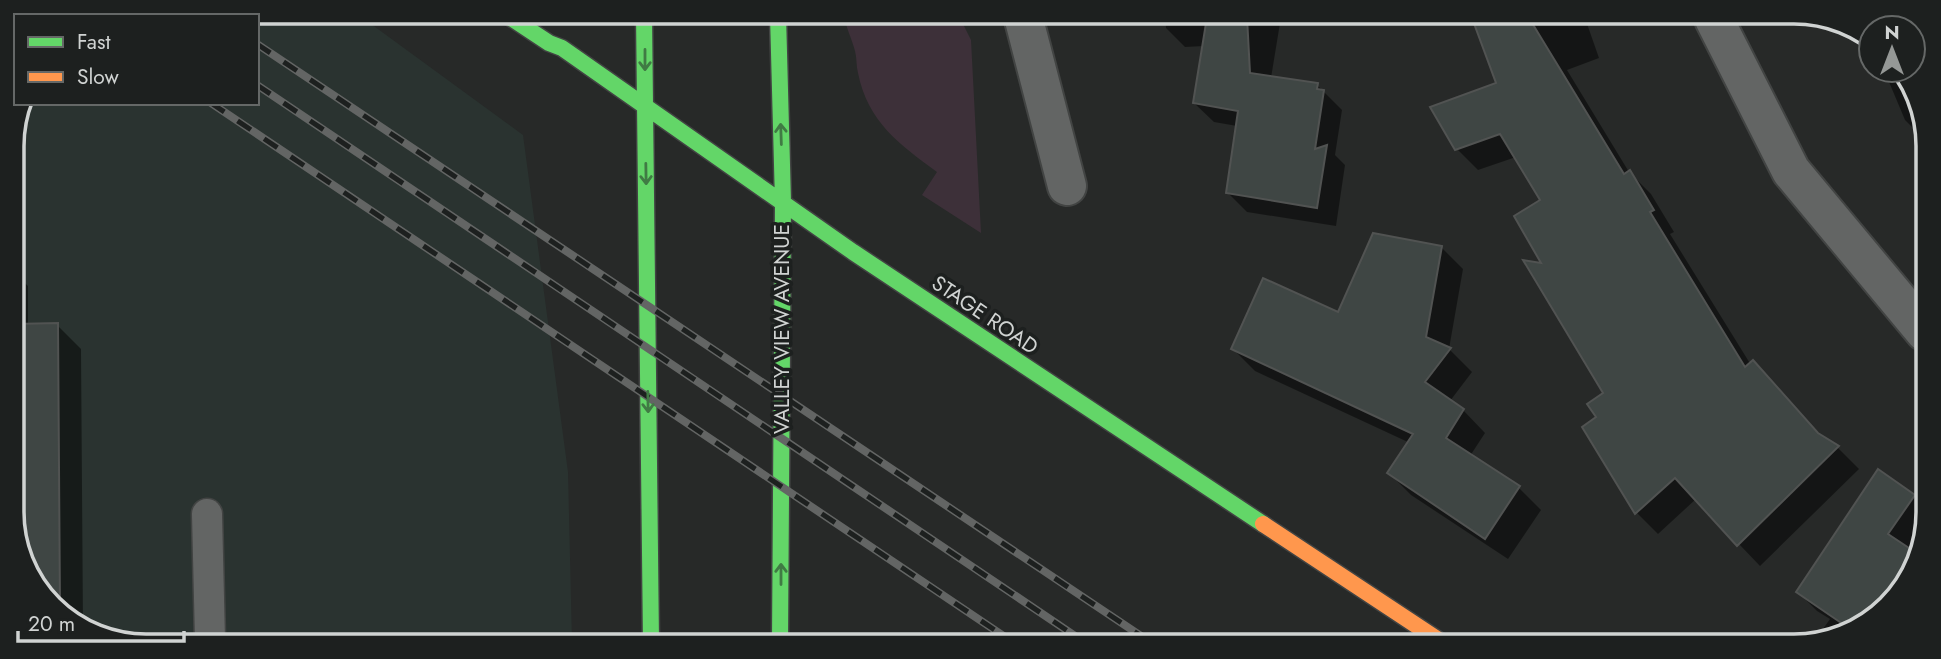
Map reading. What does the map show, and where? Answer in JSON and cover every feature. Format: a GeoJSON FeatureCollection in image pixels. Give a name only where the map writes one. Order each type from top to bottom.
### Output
{"type":"FeatureCollection","features":[{"type":"Feature","properties":{"kind":"main road","name":"STAGE ROAD"},"geometry":{"type":"LineString","coordinates":[[520,24],[549,43],[562,48],[853,252],[1429,634]]}},
{"type":"Feature","properties":{"kind":"main road"},"geometry":{"type":"LineString","coordinates":[[645,24],[651,634]]}},
{"type":"Feature","properties":{"kind":"main road","name":"VALLEY VIEW AVENUE"},"geometry":{"type":"LineString","coordinates":[[778,24],[783,202],[780,634]]}},
{"type":"Feature","properties":{"kind":"street"},"geometry":{"type":"LineString","coordinates":[[1025,24],[1067,186]]}},
{"type":"Feature","properties":{"kind":"street"},"geometry":{"type":"LineString","coordinates":[[1717,24],[1791,171],[1916,321]]}},
{"type":"Feature","properties":{"kind":"lane"},"geometry":{"type":"LineString","coordinates":[[207,514],[210,634]]}},
{"type":"Feature","properties":{"kind":"shaded area"},"geometry":{"type":"Polygon","coordinates":[[[259,24],[371,24],[523,135],[568,472],[572,634],[146,634],[115,630],[85,618],[60,599],[45,580],[31,552],[24,512],[25,139],[33,105],[259,105],[259,24]]]}},
{"type":"Feature","properties":{"kind":"shaded area"},"geometry":{"type":"Polygon","coordinates":[[[846,24],[963,24],[971,40],[981,233],[922,195],[937,172],[910,152],[877,118],[863,90],[846,24]]]}},
{"type":"Feature","properties":{"kind":"building"},"geometry":{"type":"Polygon","coordinates":[[[1206,24],[1247,24],[1250,73],[1318,83],[1317,89],[1324,90],[1315,149],[1327,145],[1317,208],[1226,193],[1238,111],[1193,103],[1206,24]]]}},
{"type":"Feature","properties":{"kind":"building"},"geometry":{"type":"Polygon","coordinates":[[[1474,24],[1533,24],[1624,174],[1630,170],[1654,210],[1650,212],[1745,367],[1753,360],[1818,433],[1839,446],[1737,546],[1675,478],[1635,514],[1582,427],[1596,417],[1587,404],[1603,393],[1523,260],[1541,263],[1514,216],[1540,200],[1500,134],[1455,150],[1430,107],[1496,83],[1474,24]]]}},
{"type":"Feature","properties":{"kind":"building"},"geometry":{"type":"Polygon","coordinates":[[[1373,233],[1442,246],[1426,337],[1451,348],[1425,382],[1464,409],[1446,438],[1520,486],[1485,539],[1387,473],[1413,434],[1231,349],[1263,278],[1338,312],[1373,233]]]}},
{"type":"Feature","properties":{"kind":"building"},"geometry":{"type":"Polygon","coordinates":[[[58,323],[60,599],[37,566],[27,536],[24,512],[25,324],[58,323]]]}},
{"type":"Feature","properties":{"kind":"building"},"geometry":{"type":"Polygon","coordinates":[[[1878,469],[1915,495],[1888,534],[1910,549],[1907,559],[1896,580],[1869,609],[1843,624],[1796,592],[1878,469]]]}},
{"type":"Feature","properties":{"kind":"railway"},"geometry":{"type":"LineString","coordinates":[[259,45],[1138,634]]}},
{"type":"Feature","properties":{"kind":"railway"},"geometry":{"type":"LineString","coordinates":[[259,86],[1072,634]]}},
{"type":"Feature","properties":{"kind":"railway"},"geometry":{"type":"LineString","coordinates":[[214,105],[1001,634]]}},
{"type":"Feature","properties":{"kind":"traffic: fast"},"geometry":{"type":"LineString","coordinates":[[520,24],[549,43],[562,48],[853,252],[1263,524]]}},
{"type":"Feature","properties":{"kind":"traffic: fast"},"geometry":{"type":"LineString","coordinates":[[644,24],[651,634]]}},
{"type":"Feature","properties":{"kind":"traffic: fast"},"geometry":{"type":"LineString","coordinates":[[778,24],[783,202],[780,634]]}},
{"type":"Feature","properties":{"kind":"traffic: slow"},"geometry":{"type":"LineString","coordinates":[[1263,524],[1429,634]]}}]}
